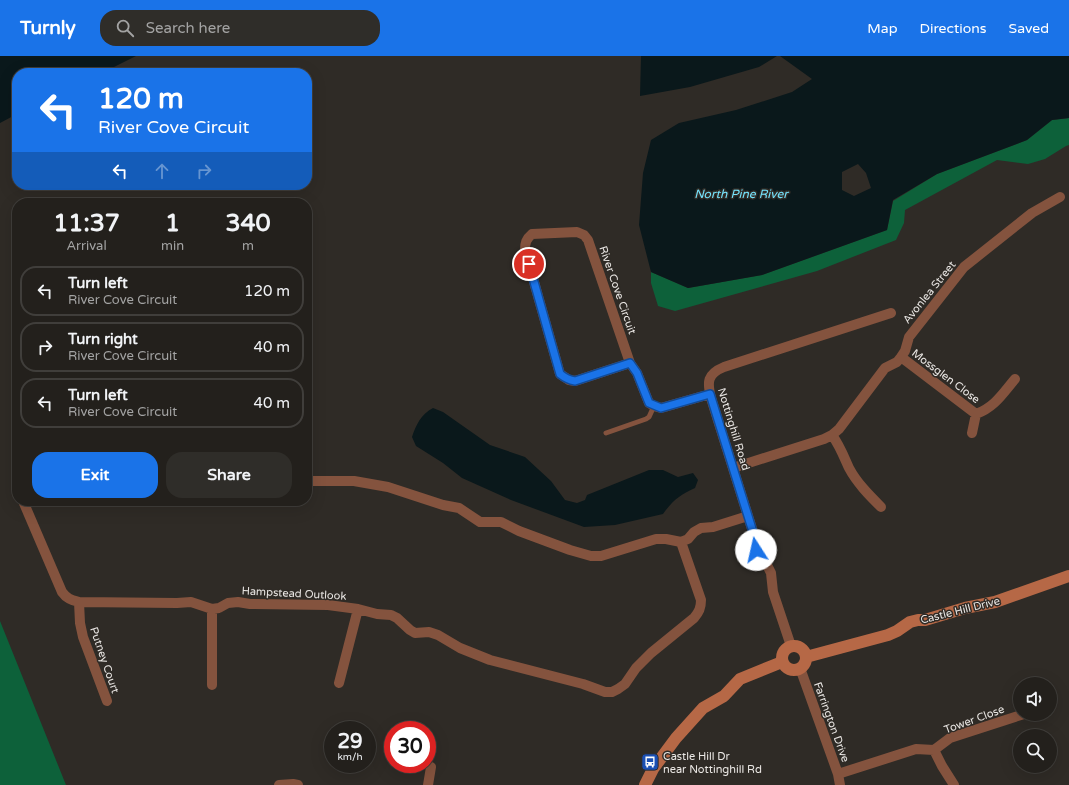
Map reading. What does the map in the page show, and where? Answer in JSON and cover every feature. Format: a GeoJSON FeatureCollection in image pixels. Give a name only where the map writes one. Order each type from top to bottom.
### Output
{"type":"FeatureCollection","features":[{"type":"Feature","properties":{"kind":"street","name":"Avonlea Street"},"geometry":{"type":"LineString","coordinates":[[902,357],[905,352],[908,336],[964,267],[1032,213],[1060,197]]}},
{"type":"Feature","properties":{"kind":"street","name":"River Cove Circuit"},"geometry":{"type":"LineString","coordinates":[[630,363],[575,381],[569,380],[560,374],[525,250],[528,238],[532,234],[577,232],[584,235],[588,240],[630,363],[637,373],[649,403],[654,406]]}},
{"type":"Feature","properties":{"kind":"street","name":"Nottinghill Road"},"geometry":{"type":"LineString","coordinates":[[791,646],[773,592],[771,572],[768,565],[756,550],[753,532],[710,394],[709,381],[716,370],[891,314]]}},
{"type":"Feature","properties":{"kind":"street","name":"Mossglen Close"},"geometry":{"type":"LineString","coordinates":[[902,357],[976,414]]}},
{"type":"Feature","properties":{"kind":"street"},"geometry":{"type":"LineString","coordinates":[[733,468],[824,439],[832,435],[839,429],[885,368],[897,362],[902,357]]}},
{"type":"Feature","properties":{"kind":"street","name":"Mossglen Close"},"geometry":{"type":"LineString","coordinates":[[976,414],[986,410],[995,403],[1015,378]]}},
{"type":"Feature","properties":{"kind":"street"},"geometry":{"type":"LineString","coordinates":[[654,406],[661,408],[710,394]]}},
{"type":"Feature","properties":{"kind":"street","name":"Mossglen Close"},"geometry":{"type":"LineString","coordinates":[[972,433],[976,414]]}},
{"type":"Feature","properties":{"kind":"street"},"geometry":{"type":"LineString","coordinates":[[832,435],[838,443],[850,469],[864,490],[881,507]]}},
{"type":"Feature","properties":{"kind":"street"},"geometry":{"type":"LineString","coordinates":[[312,481],[354,481],[388,487],[443,506],[459,508],[480,522],[501,522],[519,531],[570,550],[591,556],[601,556],[656,539],[681,542],[688,539],[694,532],[701,528],[713,527],[748,516]]}},
{"type":"Feature","properties":{"kind":"street"},"geometry":{"type":"LineString","coordinates":[[25,506],[62,592],[71,600],[79,602],[191,602],[212,610],[212,685]]}},
{"type":"Feature","properties":{"kind":"street","name":"Hampstead Outlook"},"geometry":{"type":"LineString","coordinates":[[212,610],[228,603],[238,602],[250,604],[328,604],[377,614],[391,615],[415,633],[429,632],[438,635],[460,648],[490,660],[583,684],[605,692],[612,692],[625,684],[636,668],[651,653],[694,618],[701,607],[701,600],[681,542]]}},
{"type":"Feature","properties":{"kind":"street","name":"Castle Hill Drive"},"geometry":{"type":"LineString","coordinates":[[806,657],[888,635],[897,632],[910,622],[925,620],[965,608],[995,602],[1069,576]]}},
{"type":"Feature","properties":{"kind":"street","name":"Putney Court"},"geometry":{"type":"LineString","coordinates":[[79,602],[80,623],[83,637],[107,701]]}},
{"type":"Feature","properties":{"kind":"street"},"geometry":{"type":"LineString","coordinates":[[339,683],[358,609]]}},
{"type":"Feature","properties":{"kind":"street"},"geometry":{"type":"LineString","coordinates":[[791,646],[799,647],[805,653],[806,657],[804,664],[800,668],[786,668],[782,662],[782,654],[784,650],[791,646]]}},
{"type":"Feature","properties":{"kind":"street"},"geometry":{"type":"LineString","coordinates":[[645,785],[654,769],[676,738],[703,708],[724,696],[740,679],[782,662]]}},
{"type":"Feature","properties":{"kind":"street","name":"Farrington Drive"},"geometry":{"type":"LineString","coordinates":[[800,668],[838,774],[840,785]]}},
{"type":"Feature","properties":{"kind":"street","name":"Tower Close"},"geometry":{"type":"LineString","coordinates":[[934,750],[950,738],[1013,718]]}},
{"type":"Feature","properties":{"kind":"street"},"geometry":{"type":"LineString","coordinates":[[838,774],[916,749],[934,750],[954,785]]}},
{"type":"Feature","properties":{"kind":"street"},"geometry":{"type":"LineString","coordinates":[[428,785],[430,773]]}},
{"type":"Feature","properties":{"kind":"street"},"geometry":{"type":"LineString","coordinates":[[279,785],[298,785]]}},
{"type":"Feature","properties":{"kind":"lane"},"geometry":{"type":"LineString","coordinates":[[606,433],[646,420],[654,406]]}},
{"type":"Feature","properties":{"kind":"green space"},"geometry":{"type":"Polygon","coordinates":[[[1069,118],[1069,145],[1045,159],[1028,164],[997,160],[905,210],[904,223],[896,240],[817,271],[675,311],[658,306],[651,283],[651,272],[688,288],[762,275],[887,230],[893,201],[937,174],[1027,140],[1052,120],[1069,118]]]}},
{"type":"Feature","properties":{"kind":"green space"},"geometry":{"type":"Polygon","coordinates":[[[0,621],[66,785],[0,785],[0,621]]]}},
{"type":"Feature","properties":{"kind":"water"},"geometry":{"type":"Polygon","coordinates":[[[0,56],[136,56],[112,68],[12,68],[12,117],[0,123],[0,56]]]}},
{"type":"Feature","properties":{"kind":"water"},"geometry":{"type":"Polygon","coordinates":[[[641,56],[777,56],[759,67],[690,87],[640,96],[641,56]]]}},
{"type":"Feature","properties":{"kind":"water","name":"North Pine River"},"geometry":{"type":"Polygon","coordinates":[[[780,56],[1069,56],[1069,118],[1052,120],[1027,140],[937,174],[893,200],[887,230],[762,275],[688,288],[651,272],[639,225],[643,173],[651,140],[679,123],[736,110],[792,92],[812,79],[780,56]],[[858,164],[842,172],[842,190],[854,196],[871,188],[866,173],[858,164]]]}},
{"type":"Feature","properties":{"kind":"water"},"geometry":{"type":"Polygon","coordinates":[[[433,408],[443,412],[490,445],[525,457],[551,481],[565,500],[577,503],[585,500],[587,495],[649,470],[663,470],[678,477],[693,473],[698,480],[695,488],[677,498],[663,514],[615,525],[584,527],[511,500],[462,478],[443,463],[416,446],[412,437],[415,428],[425,413],[433,408]]]}},
{"type":"Feature","properties":{"kind":"place","name":"Castle Hill Dr near Nottinghill Rd"},"geometry":{"type":"Point","coordinates":[650,762]}},
{"type":"Feature","properties":{"kind":"route"},"geometry":{"type":"LineString","coordinates":[[529,264],[560,374],[564,378],[575,381],[630,363],[637,373],[649,403],[654,406],[661,408],[710,394],[753,532],[756,550]]}}]}
